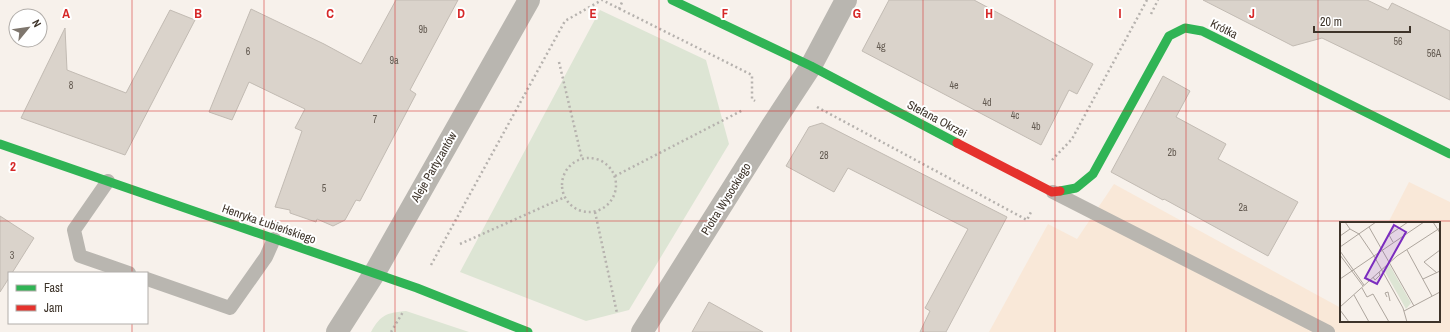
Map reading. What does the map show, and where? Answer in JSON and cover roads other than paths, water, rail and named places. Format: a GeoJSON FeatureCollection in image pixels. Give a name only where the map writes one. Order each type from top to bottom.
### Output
{"type":"FeatureCollection","features":[{"type":"Feature","properties":{"kind":"street","name":"Aleje Partyzantów"},"geometry":{"type":"LineString","coordinates":[[337,332],[374,274],[529,0]]}},
{"type":"Feature","properties":{"kind":"street"},"geometry":{"type":"LineString","coordinates":[[672,0],[811,66]]}},
{"type":"Feature","properties":{"kind":"street","name":"Piotra Wysockiego"},"geometry":{"type":"LineString","coordinates":[[642,332],[811,66],[846,0]]}},
{"type":"Feature","properties":{"kind":"street","name":"Krótka"},"geometry":{"type":"LineString","coordinates":[[1049,191],[1076,188],[1093,174],[1170,36],[1185,28],[1202,31],[1450,154]]}},
{"type":"Feature","properties":{"kind":"street","name":"Stefana Okrzei"},"geometry":{"type":"LineString","coordinates":[[811,66],[1049,191]]}},
{"type":"Feature","properties":{"kind":"street","name":"Henryka Łubieńskiego"},"geometry":{"type":"LineString","coordinates":[[0,144],[417,288],[528,332]]}},
{"type":"Feature","properties":{"kind":"lane"},"geometry":{"type":"LineString","coordinates":[[108,181],[74,230],[80,256],[126,272]]}},
{"type":"Feature","properties":{"kind":"lane"},"geometry":{"type":"LineString","coordinates":[[1049,191],[1328,332]]}},
{"type":"Feature","properties":{"kind":"lane"},"geometry":{"type":"LineString","coordinates":[[148,279],[230,308],[266,257],[274,239]]}}]}
